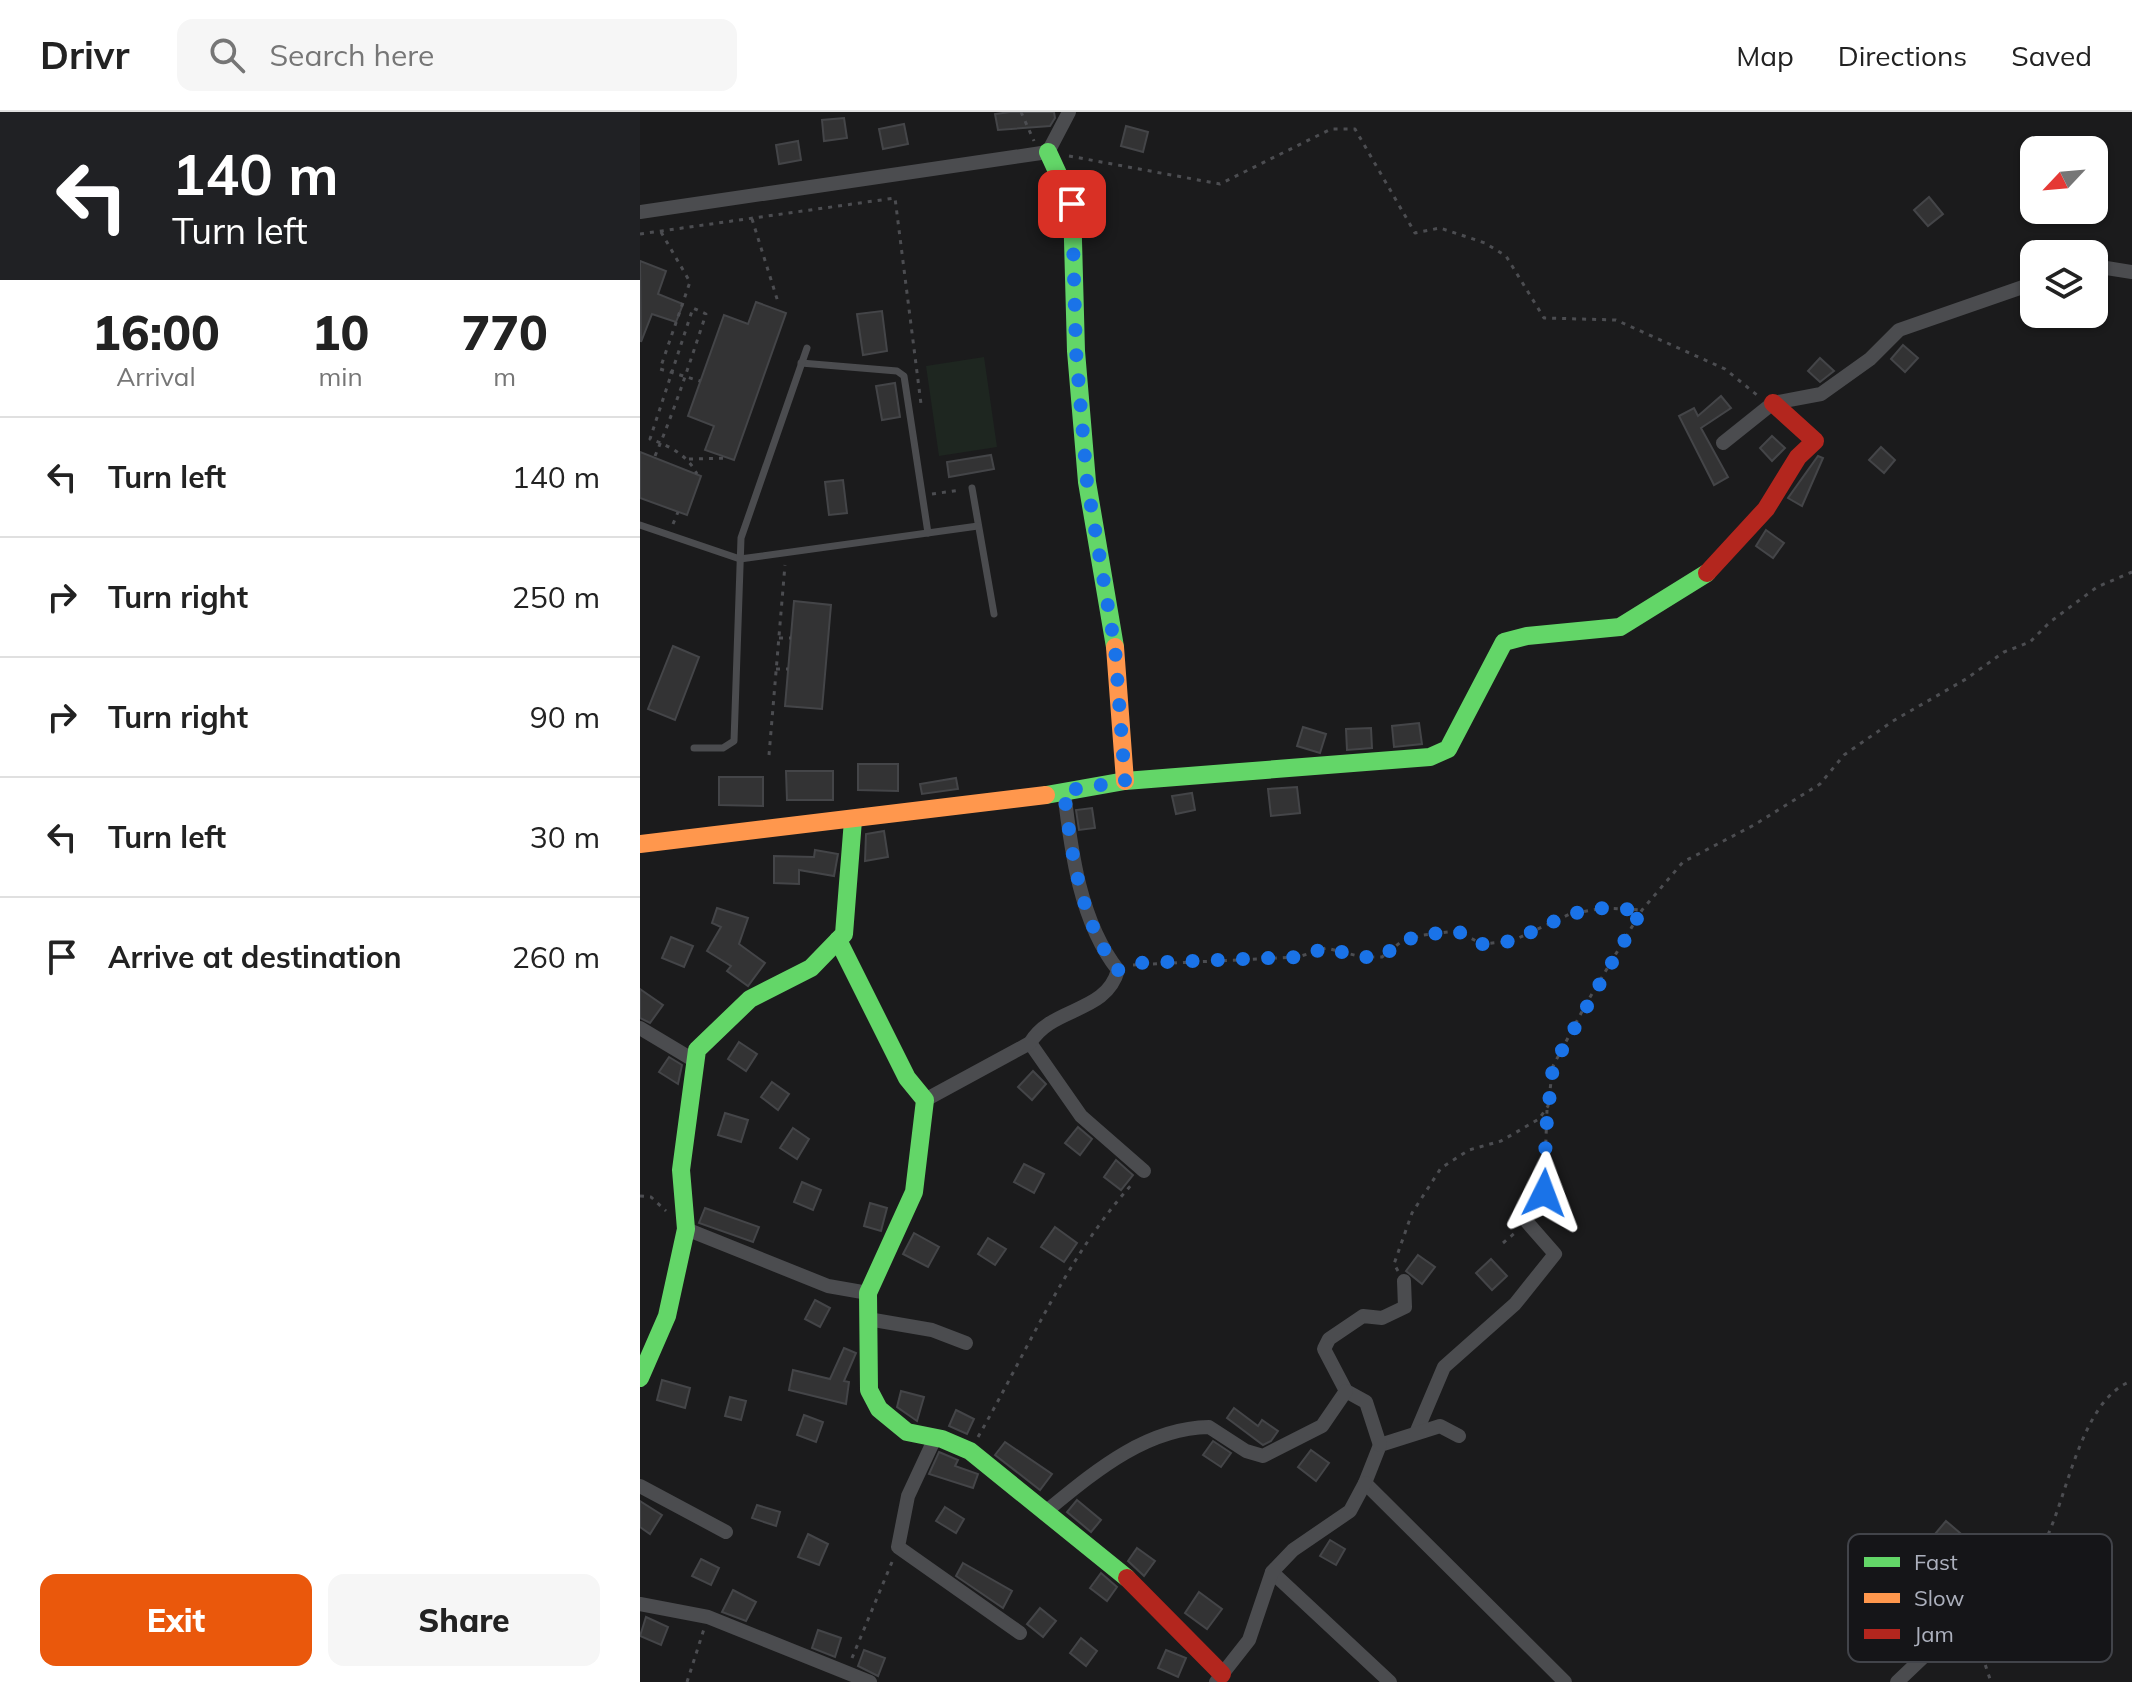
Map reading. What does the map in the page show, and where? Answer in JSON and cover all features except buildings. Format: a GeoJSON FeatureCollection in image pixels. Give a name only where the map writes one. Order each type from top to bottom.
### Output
{"type":"FeatureCollection","features":[{"type":"Feature","properties":{"kind":"street"},"geometry":{"type":"LineString","coordinates":[[1048,152],[1069,112]]}},
{"type":"Feature","properties":{"kind":"street"},"geometry":{"type":"LineString","coordinates":[[640,212],[1048,152]]}},
{"type":"Feature","properties":{"kind":"street"},"geometry":{"type":"LineString","coordinates":[[1048,152],[1072,204],[1076,351],[1086,468],[1115,648],[1125,781]]}},
{"type":"Feature","properties":{"kind":"street"},"geometry":{"type":"LineString","coordinates":[[2108,268],[2132,272]]}},
{"type":"Feature","properties":{"kind":"street"},"geometry":{"type":"LineString","coordinates":[[1723,443],[1773,403],[1821,394],[1870,359],[1899,330],[2020,288]]}},
{"type":"Feature","properties":{"kind":"street"},"geometry":{"type":"LineString","coordinates":[[640,844],[992,804],[1125,781],[1430,757],[1448,749],[1504,642],[1527,636],[1620,627],[1703,577],[1766,509],[1798,457],[1815,441],[1773,403]]}},
{"type":"Feature","properties":{"kind":"street"},"geometry":{"type":"LineString","coordinates":[[925,1100],[1030,1043],[1038,1030],[1054,1018],[1099,1000],[1114,985],[1118,970],[1104,953],[1077,875],[1064,791]]}},
{"type":"Feature","properties":{"kind":"street"},"geometry":{"type":"LineString","coordinates":[[640,1378],[667,1316],[686,1229],[681,1170],[697,1050],[750,999],[811,968],[844,934],[851,881],[853,820]]}},
{"type":"Feature","properties":{"kind":"street"},"geometry":{"type":"LineString","coordinates":[[838,940],[907,1078],[925,1100],[914,1192],[868,1293],[869,1390],[879,1409],[907,1432],[970,1451],[1123,1574],[1219,1678],[1249,1640],[1272,1572],[1293,1550],[1350,1511],[1365,1483],[1380,1445],[1366,1402],[1346,1391],[1326,1357],[1329,1339],[1363,1316],[1382,1318],[1405,1307],[1404,1281]]}},
{"type":"Feature","properties":{"kind":"street"},"geometry":{"type":"LineString","coordinates":[[640,1028],[695,1061]]}},
{"type":"Feature","properties":{"kind":"street"},"geometry":{"type":"LineString","coordinates":[[1030,1043],[1081,1116],[1144,1171]]}},
{"type":"Feature","properties":{"kind":"street"},"geometry":{"type":"LineString","coordinates":[[1416,1433],[1444,1367],[1515,1304],[1555,1254],[1527,1222]]}},
{"type":"Feature","properties":{"kind":"street"},"geometry":{"type":"LineString","coordinates":[[686,1229],[828,1286],[868,1293]]}},
{"type":"Feature","properties":{"kind":"street"},"geometry":{"type":"LineString","coordinates":[[868,1319],[932,1330],[966,1343]]}},
{"type":"Feature","properties":{"kind":"street"},"geometry":{"type":"LineString","coordinates":[[1044,1513],[1104,1464],[1155,1438],[1209,1427],[1246,1451],[1263,1456],[1322,1426],[1346,1391]]}},
{"type":"Feature","properties":{"kind":"street"},"geometry":{"type":"LineString","coordinates":[[1380,1445],[1440,1426],[1459,1436]]}},
{"type":"Feature","properties":{"kind":"street"},"geometry":{"type":"LineString","coordinates":[[935,1438],[908,1496],[898,1547],[1020,1633]]}},
{"type":"Feature","properties":{"kind":"street"},"geometry":{"type":"LineString","coordinates":[[1365,1483],[1565,1682]]}},
{"type":"Feature","properties":{"kind":"street"},"geometry":{"type":"LineString","coordinates":[[640,1486],[726,1532]]}},
{"type":"Feature","properties":{"kind":"street"},"geometry":{"type":"LineString","coordinates":[[1272,1572],[1390,1682]]}},
{"type":"Feature","properties":{"kind":"street"},"geometry":{"type":"LineString","coordinates":[[640,1604],[708,1617],[870,1682]]}},
{"type":"Feature","properties":{"kind":"street"},"geometry":{"type":"LineString","coordinates":[[1897,1682],[1918,1662]]}},
{"type":"Feature","properties":{"kind":"lane"},"geometry":{"type":"LineString","coordinates":[[694,748],[730,745],[736,734],[741,538],[807,348]]}},
{"type":"Feature","properties":{"kind":"lane"},"geometry":{"type":"LineString","coordinates":[[801,363],[887,369],[904,376],[928,533]]}},
{"type":"Feature","properties":{"kind":"lane"},"geometry":{"type":"LineString","coordinates":[[972,488],[994,614]]}},
{"type":"Feature","properties":{"kind":"lane"},"geometry":{"type":"LineString","coordinates":[[640,526],[740,559],[978,526]]}},
{"type":"Feature","properties":{"kind":"path"},"geometry":{"type":"LineString","coordinates":[[1021,112],[1030,138],[1048,152],[1220,184],[1331,129],[1355,129],[1415,233],[1440,228],[1485,243],[1506,256],[1544,318],[1616,320],[1725,369],[1763,401],[1773,403]]}},
{"type":"Feature","properties":{"kind":"path"},"geometry":{"type":"LineString","coordinates":[[640,234],[895,198],[922,416]]}},
{"type":"Feature","properties":{"kind":"path"},"geometry":{"type":"LineString","coordinates":[[752,219],[778,302]]}},
{"type":"Feature","properties":{"kind":"path"},"geometry":{"type":"LineString","coordinates":[[660,232],[690,282],[660,369],[700,381]]}},
{"type":"Feature","properties":{"kind":"path"},"geometry":{"type":"LineString","coordinates":[[655,456],[661,443],[686,376],[706,314],[693,308],[650,439],[661,443],[689,459],[728,458]]}},
{"type":"Feature","properties":{"kind":"path"},"geometry":{"type":"LineString","coordinates":[[689,459],[697,474]]}},
{"type":"Feature","properties":{"kind":"path"},"geometry":{"type":"LineString","coordinates":[[932,494],[972,488]]}},
{"type":"Feature","properties":{"kind":"path"},"geometry":{"type":"LineString","coordinates":[[769,755],[786,553]]}},
{"type":"Feature","properties":{"kind":"path"},"geometry":{"type":"LineString","coordinates":[[1503,1243],[1527,1222],[1544,1193],[1553,1066],[1642,910],[1683,862],[1754,825],[1820,784],[1844,755],[1893,721],[1966,679],[2004,652],[2030,642],[2050,622],[2097,587],[2132,572]]}},
{"type":"Feature","properties":{"kind":"path"},"geometry":{"type":"LineString","coordinates":[[779,638],[791,638]]}},
{"type":"Feature","properties":{"kind":"path"},"geometry":{"type":"LineString","coordinates":[[776,669],[788,669]]}},
{"type":"Feature","properties":{"kind":"path"},"geometry":{"type":"LineString","coordinates":[[1118,970],[1138,963],[1298,957],[1326,948],[1362,957],[1382,957],[1402,941],[1423,935],[1457,931],[1482,944],[1512,941],[1570,914],[1603,908],[1642,910]]}},
{"type":"Feature","properties":{"kind":"path"},"geometry":{"type":"LineString","coordinates":[[1404,1281],[1394,1264],[1412,1213],[1441,1168],[1469,1150],[1501,1141],[1539,1119],[1548,1106]]}},
{"type":"Feature","properties":{"kind":"path"},"geometry":{"type":"LineString","coordinates":[[970,1451],[1099,1224],[1144,1171]]}},
{"type":"Feature","properties":{"kind":"path"},"geometry":{"type":"LineString","coordinates":[[640,1196],[651,1197],[686,1229]]}},
{"type":"Feature","properties":{"kind":"path"},"geometry":{"type":"LineString","coordinates":[[2047,1534],[2069,1472],[2079,1455],[2084,1433],[2104,1399],[2118,1386],[2132,1381]]}},
{"type":"Feature","properties":{"kind":"path"},"geometry":{"type":"LineString","coordinates":[[846,1672],[898,1547]]}},
{"type":"Feature","properties":{"kind":"path"},"geometry":{"type":"LineString","coordinates":[[687,1682],[708,1617]]}},
{"type":"Feature","properties":{"kind":"path"},"geometry":{"type":"LineString","coordinates":[[1987,1662],[1991,1682]]}},
{"type":"Feature","properties":{"kind":"shaded area"},"geometry":{"type":"Polygon","coordinates":[[[984,357],[997,447],[939,456],[926,366],[984,357]]]}},
{"type":"Feature","properties":{"kind":"traffic: fast"},"geometry":{"type":"LineString","coordinates":[[1048,152],[1072,204],[1076,351],[1087,482],[1115,647]]}},
{"type":"Feature","properties":{"kind":"traffic: fast"},"geometry":{"type":"LineString","coordinates":[[1046,795],[1125,781],[1430,757],[1448,749],[1504,642],[1527,636],[1620,627],[1707,573]]}},
{"type":"Feature","properties":{"kind":"traffic: fast"},"geometry":{"type":"LineString","coordinates":[[640,1378],[667,1316],[686,1229],[681,1170],[697,1050],[750,999],[811,968],[844,934],[853,820]]}},
{"type":"Feature","properties":{"kind":"traffic: fast"},"geometry":{"type":"LineString","coordinates":[[838,940],[907,1078],[925,1100],[914,1192],[868,1293],[869,1390],[879,1409],[907,1432],[942,1439],[970,1451],[1127,1578]]}},
{"type":"Feature","properties":{"kind":"traffic: slow"},"geometry":{"type":"LineString","coordinates":[[1115,647],[1125,781]]}},
{"type":"Feature","properties":{"kind":"traffic: slow"},"geometry":{"type":"LineString","coordinates":[[640,844],[1046,795]]}},
{"type":"Feature","properties":{"kind":"traffic: jam"},"geometry":{"type":"LineString","coordinates":[[1707,573],[1766,509],[1798,457],[1815,441],[1773,403]]}},
{"type":"Feature","properties":{"kind":"traffic: jam"},"geometry":{"type":"LineString","coordinates":[[1127,1578],[1222,1674]]}},
{"type":"Feature","properties":{"kind":"route"},"geometry":{"type":"LineString","coordinates":[[1072,204],[1076,351],[1087,482],[1115,648],[1125,781],[1064,791],[1077,875],[1104,953],[1118,970],[1138,963],[1298,957],[1326,948],[1362,957],[1382,957],[1402,941],[1423,935],[1457,931],[1482,944],[1512,941],[1570,914],[1603,908],[1642,910],[1553,1066],[1546,1130],[1544,1193]]}}]}
